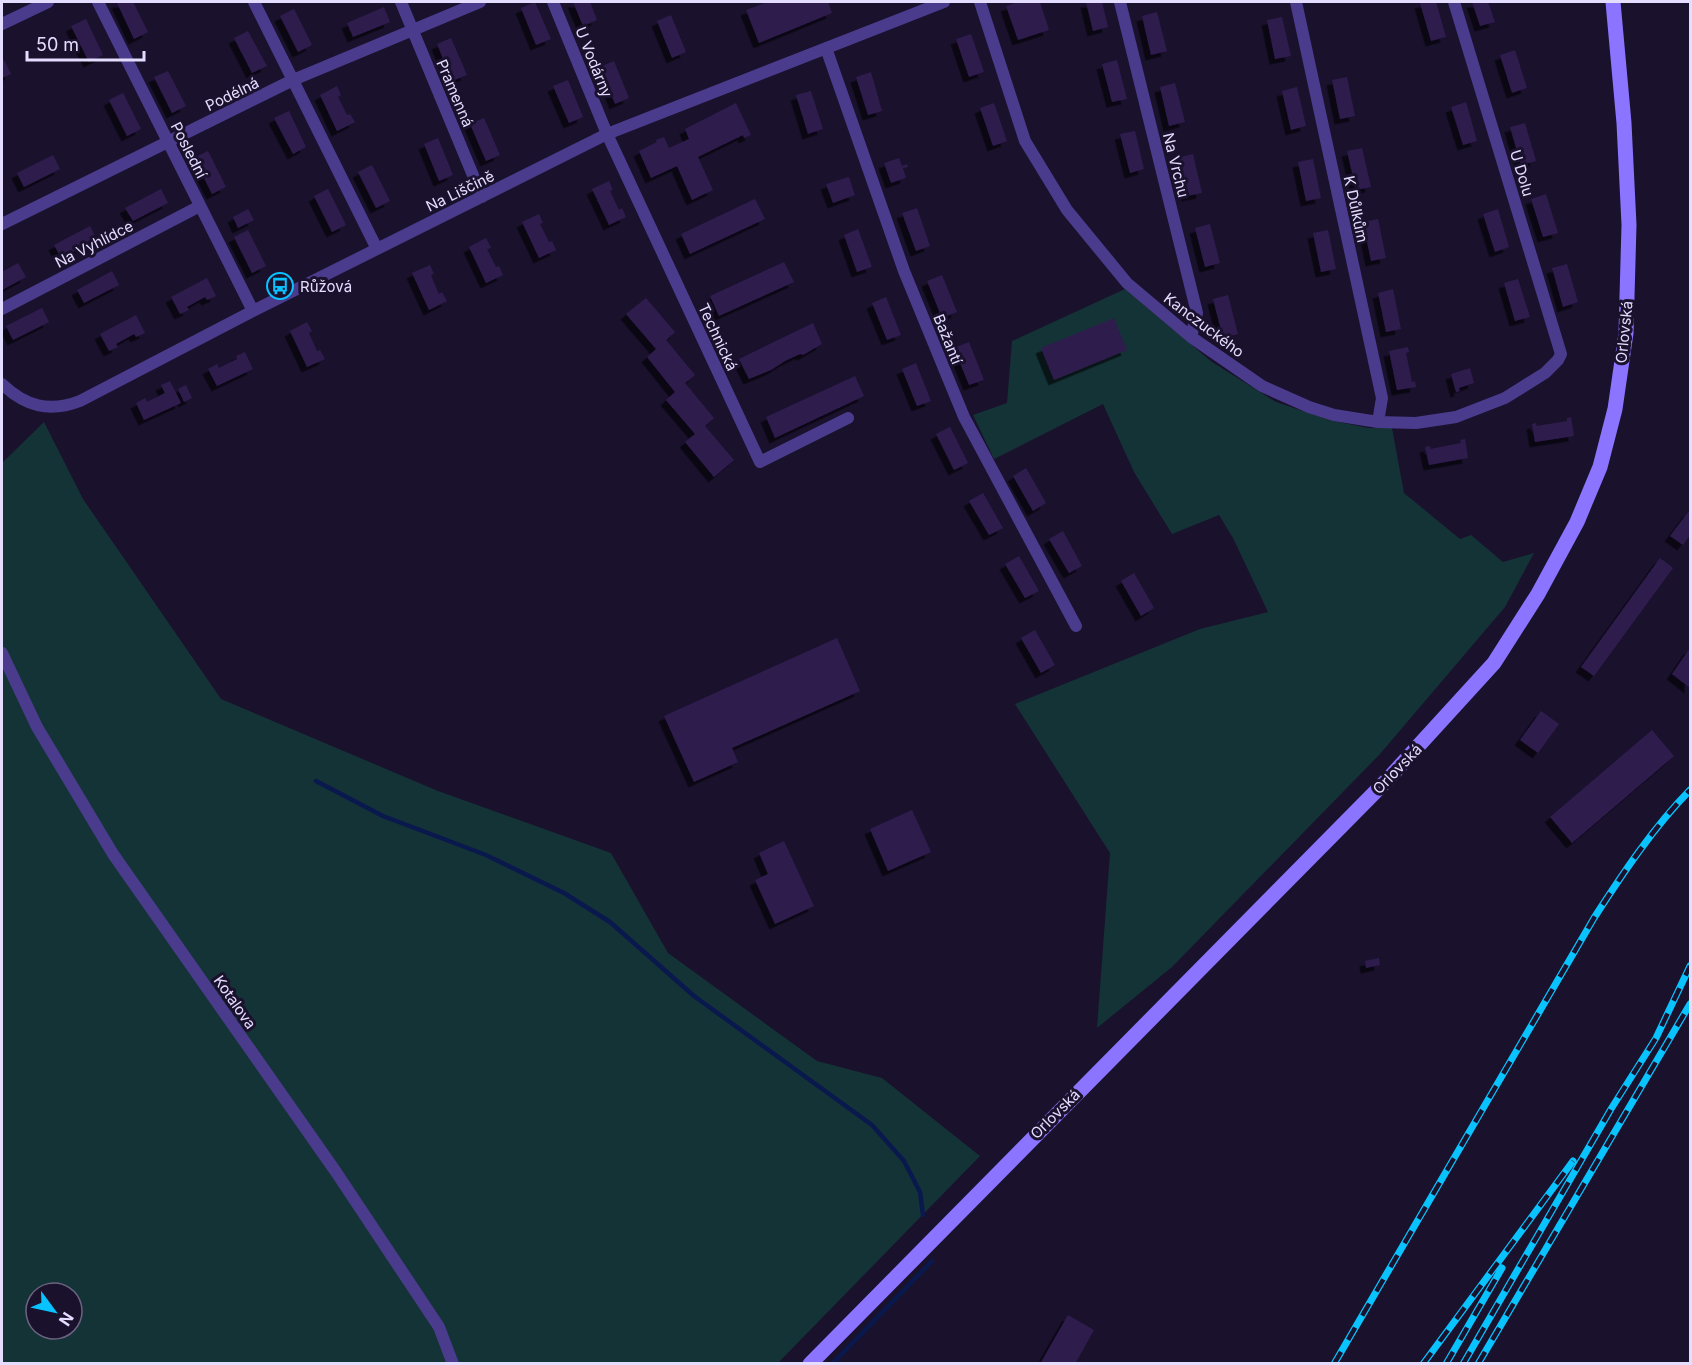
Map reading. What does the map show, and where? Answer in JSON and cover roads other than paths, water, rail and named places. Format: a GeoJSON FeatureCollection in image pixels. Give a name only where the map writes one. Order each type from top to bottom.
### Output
{"type":"FeatureCollection","features":[{"type":"Feature","properties":{"kind":"main road","name":"Orlovská"},"geometry":{"type":"LineString","coordinates":[[810,1364],[1389,778],[1494,663],[1538,594],[1577,522],[1600,467],[1615,408],[1626,333],[1629,213],[1624,123],[1613,2]]}},
{"type":"Feature","properties":{"kind":"street"},"geometry":{"type":"LineString","coordinates":[[2,24],[48,2]]}},
{"type":"Feature","properties":{"kind":"street","name":"Poslední"},"geometry":{"type":"LineString","coordinates":[[98,2],[253,311]]}},
{"type":"Feature","properties":{"kind":"street"},"geometry":{"type":"LineString","coordinates":[[254,2],[377,249]]}},
{"type":"Feature","properties":{"kind":"street","name":"Pramenná"},"geometry":{"type":"LineString","coordinates":[[400,2],[482,197]]}},
{"type":"Feature","properties":{"kind":"street","name":"Podélná"},"geometry":{"type":"LineString","coordinates":[[2,224],[293,80],[480,2]]}},
{"type":"Feature","properties":{"kind":"street","name":"U Vodárny"},"geometry":{"type":"LineString","coordinates":[[553,2],[608,134]]}},
{"type":"Feature","properties":{"kind":"street","name":"Na Liščině"},"geometry":{"type":"LineString","coordinates":[[2,384],[15,396],[31,404],[51,407],[74,404],[253,311],[608,134],[944,2]]}},
{"type":"Feature","properties":{"kind":"street","name":"Kanczuckého"},"geometry":{"type":"LineString","coordinates":[[980,2],[1025,141],[1067,210],[1127,283],[1191,337],[1253,380],[1284,397],[1334,415],[1378,422],[1416,423],[1456,417],[1505,398],[1545,373],[1561,354]]}},
{"type":"Feature","properties":{"kind":"street","name":"Na Vrchu"},"geometry":{"type":"LineString","coordinates":[[1120,2],[1197,313],[1191,337]]}},
{"type":"Feature","properties":{"kind":"street","name":"K Důlkům"},"geometry":{"type":"LineString","coordinates":[[1296,2],[1382,398],[1378,422]]}},
{"type":"Feature","properties":{"kind":"street","name":"U Dolu"},"geometry":{"type":"LineString","coordinates":[[1454,2],[1561,354]]}},
{"type":"Feature","properties":{"kind":"street","name":"Bažantí"},"geometry":{"type":"LineString","coordinates":[[826,48],[904,271],[964,417],[1076,626]]}},
{"type":"Feature","properties":{"kind":"street","name":"Technická"},"geometry":{"type":"LineString","coordinates":[[608,134],[760,462],[848,418]]}},
{"type":"Feature","properties":{"kind":"street","name":"Na Vyhlídce"},"geometry":{"type":"LineString","coordinates":[[2,309],[200,206]]}},
{"type":"Feature","properties":{"kind":"street","name":"Kotalova"},"geometry":{"type":"LineString","coordinates":[[2,653],[37,728],[113,854],[342,1182],[439,1327],[453,1364]]}},
{"type":"Feature","properties":{"kind":"waterway"},"geometry":{"type":"LineString","coordinates":[[316,781],[383,816],[486,855],[564,893],[610,922],[694,996],[872,1125],[904,1161],[920,1192],[923,1215]]}},
{"type":"Feature","properties":{"kind":"waterway"},"geometry":{"type":"LineString","coordinates":[[832,1364],[932,1261]]}},
{"type":"Feature","properties":{"kind":"railway"},"geometry":{"type":"LineString","coordinates":[[1334,1364],[1594,918],[1651,835],[1690,790]]}},
{"type":"Feature","properties":{"kind":"railway"},"geometry":{"type":"LineString","coordinates":[[1463,1364],[1611,1109],[1656,1038],[1690,966]]}},
{"type":"Feature","properties":{"kind":"railway"},"geometry":{"type":"LineString","coordinates":[[1478,1364],[1690,1004]]}},
{"type":"Feature","properties":{"kind":"railway"},"geometry":{"type":"LineString","coordinates":[[1423,1364],[1573,1161]]}},
{"type":"Feature","properties":{"kind":"railway"},"geometry":{"type":"LineString","coordinates":[[1446,1364],[1502,1268]]}},
{"type":"Feature","properties":{"kind":"place","name":"Růžová"},"geometry":{"type":"Point","coordinates":[280,286]}}]}
